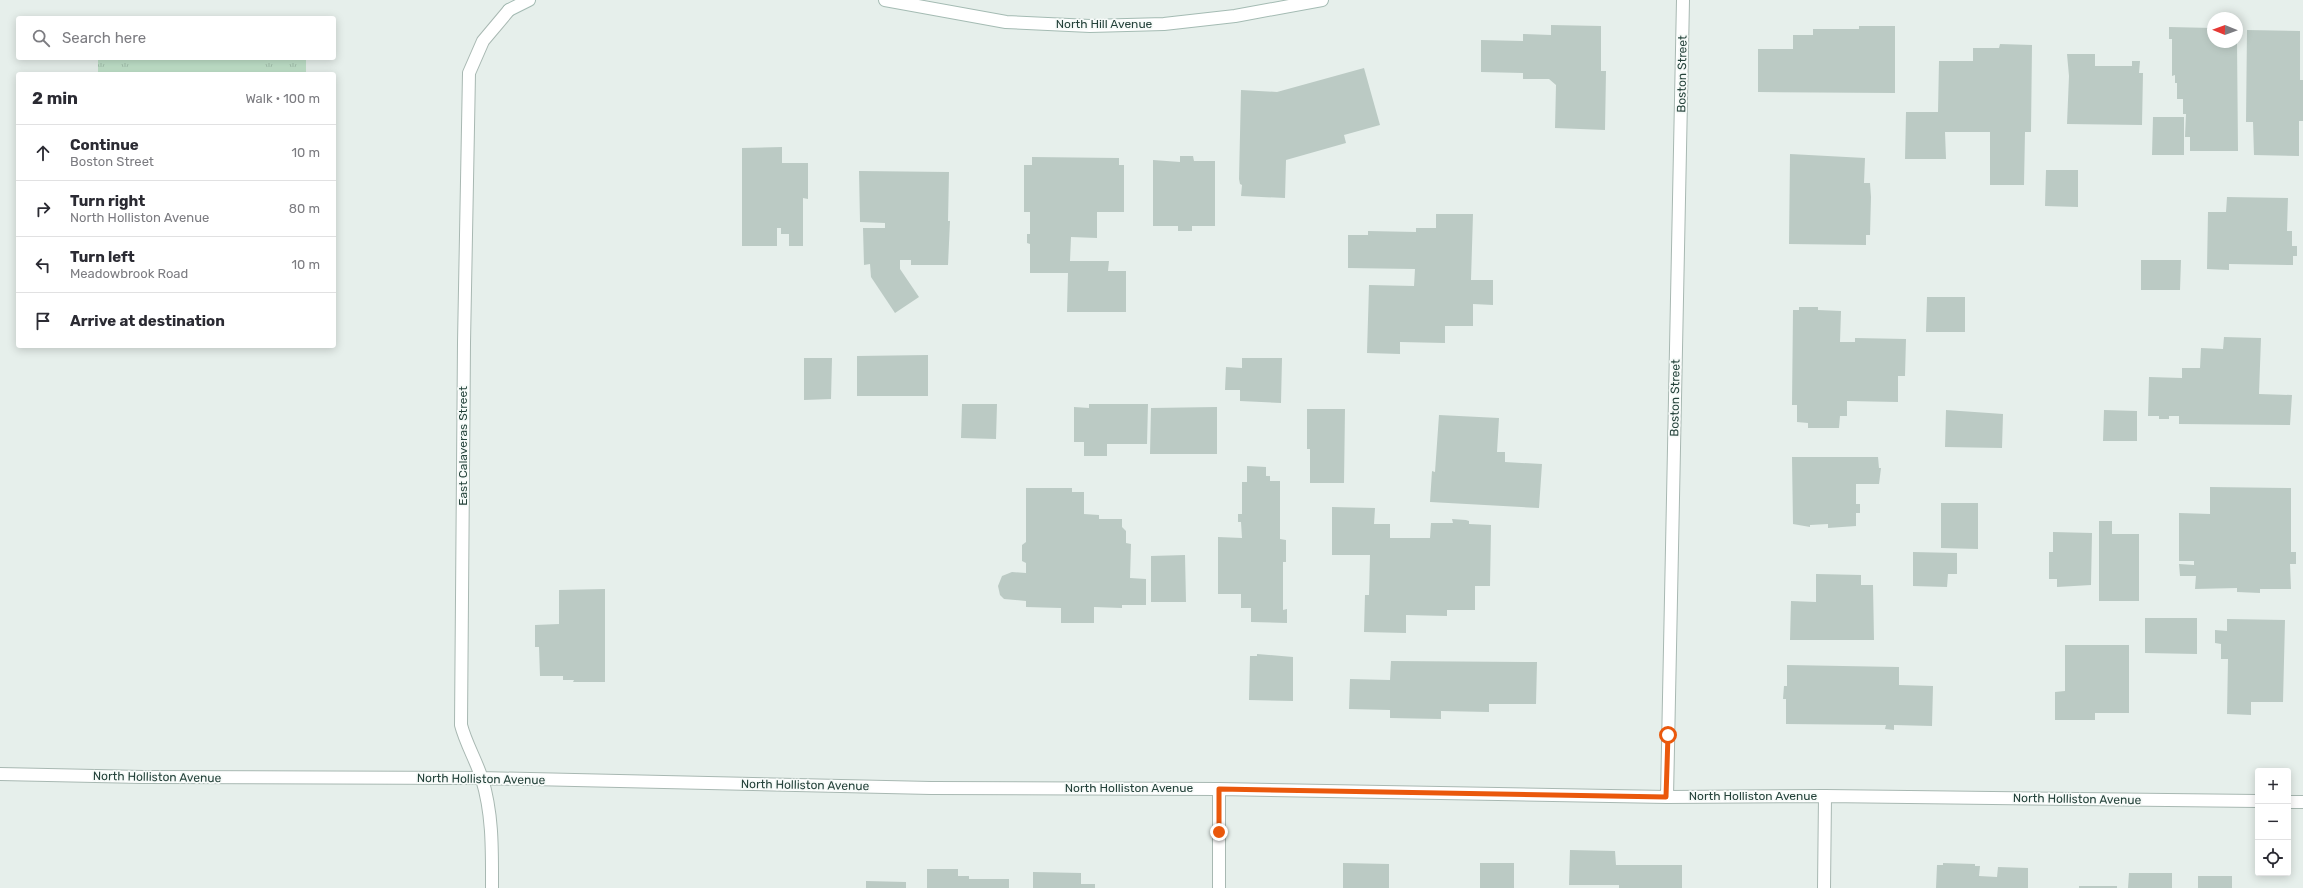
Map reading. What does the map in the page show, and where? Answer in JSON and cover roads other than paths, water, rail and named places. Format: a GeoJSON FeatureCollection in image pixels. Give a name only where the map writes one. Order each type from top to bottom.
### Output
{"type":"FeatureCollection","features":[{"type":"Feature","properties":{"kind":"street","name":"East Calaveras Street"},"geometry":{"type":"LineString","coordinates":[[492,888],[492,821],[482,778],[465,742],[461,725],[464,343],[469,73],[483,41],[508,10],[529,0]]}},
{"type":"Feature","properties":{"kind":"street","name":"North Hill Avenue"},"geometry":{"type":"LineString","coordinates":[[885,0],[1006,22],[1090,26],[1164,24],[1235,16],[1322,0]]}},
{"type":"Feature","properties":{"kind":"street","name":"Boston Street"},"geometry":{"type":"LineString","coordinates":[[1666,797],[1683,0]]}},
{"type":"Feature","properties":{"kind":"street","name":"North Holliston Avenue"},"geometry":{"type":"LineString","coordinates":[[0,774],[143,777],[482,778],[931,788],[1219,789],[1666,797],[1825,796],[2255,802]]}},
{"type":"Feature","properties":{"kind":"street"},"geometry":{"type":"LineString","coordinates":[[1219,789],[1219,888]]}},
{"type":"Feature","properties":{"kind":"street"},"geometry":{"type":"LineString","coordinates":[[1824,888],[1825,796]]}},
{"type":"Feature","properties":{"kind":"street"},"geometry":{"type":"LineString","coordinates":[[2291,802],[2303,802]]}}]}
